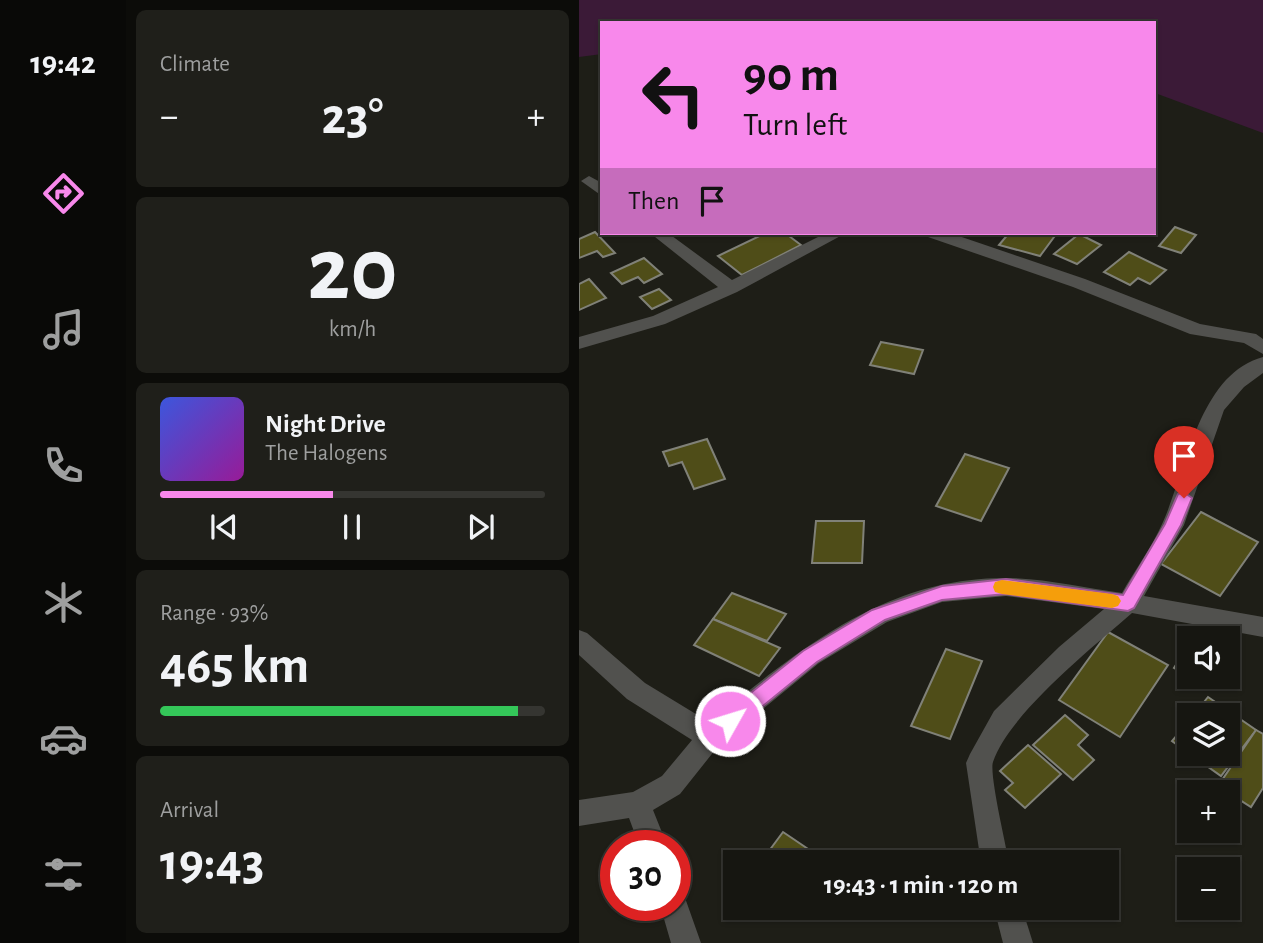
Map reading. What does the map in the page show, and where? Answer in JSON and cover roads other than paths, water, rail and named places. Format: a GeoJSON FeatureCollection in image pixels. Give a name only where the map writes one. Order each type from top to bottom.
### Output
{"type":"FeatureCollection","features":[{"type":"Feature","properties":{"kind":"street"},"geometry":{"type":"LineString","coordinates":[[661,235],[731,288]]}},
{"type":"Feature","properties":{"kind":"street"},"geometry":{"type":"LineString","coordinates":[[579,343],[659,320],[731,288],[834,235]]}},
{"type":"Feature","properties":{"kind":"street"},"geometry":{"type":"LineString","coordinates":[[940,235],[1079,283],[1197,330],[1249,338],[1263,348]]}},
{"type":"Feature","properties":{"kind":"street"},"geometry":{"type":"LineString","coordinates":[[993,850],[979,763],[1004,719],[1068,654],[1128,603],[1173,525],[1215,407],[1238,382],[1263,363]]}},
{"type":"Feature","properties":{"kind":"street"},"geometry":{"type":"LineString","coordinates":[[579,813],[637,804],[671,785],[710,737],[810,656],[878,615],[942,593],[1006,587],[1128,603],[1263,627]]}},
{"type":"Feature","properties":{"kind":"street"},"geometry":{"type":"LineString","coordinates":[[579,640],[636,691],[710,737]]}},
{"type":"Feature","properties":{"kind":"street"},"geometry":{"type":"LineString","coordinates":[[637,804],[647,830]]}},
{"type":"Feature","properties":{"kind":"street"},"geometry":{"type":"LineString","coordinates":[[1011,920],[1018,943]]}},
{"type":"Feature","properties":{"kind":"street"},"geometry":{"type":"LineString","coordinates":[[679,921],[686,943]]}}]}
